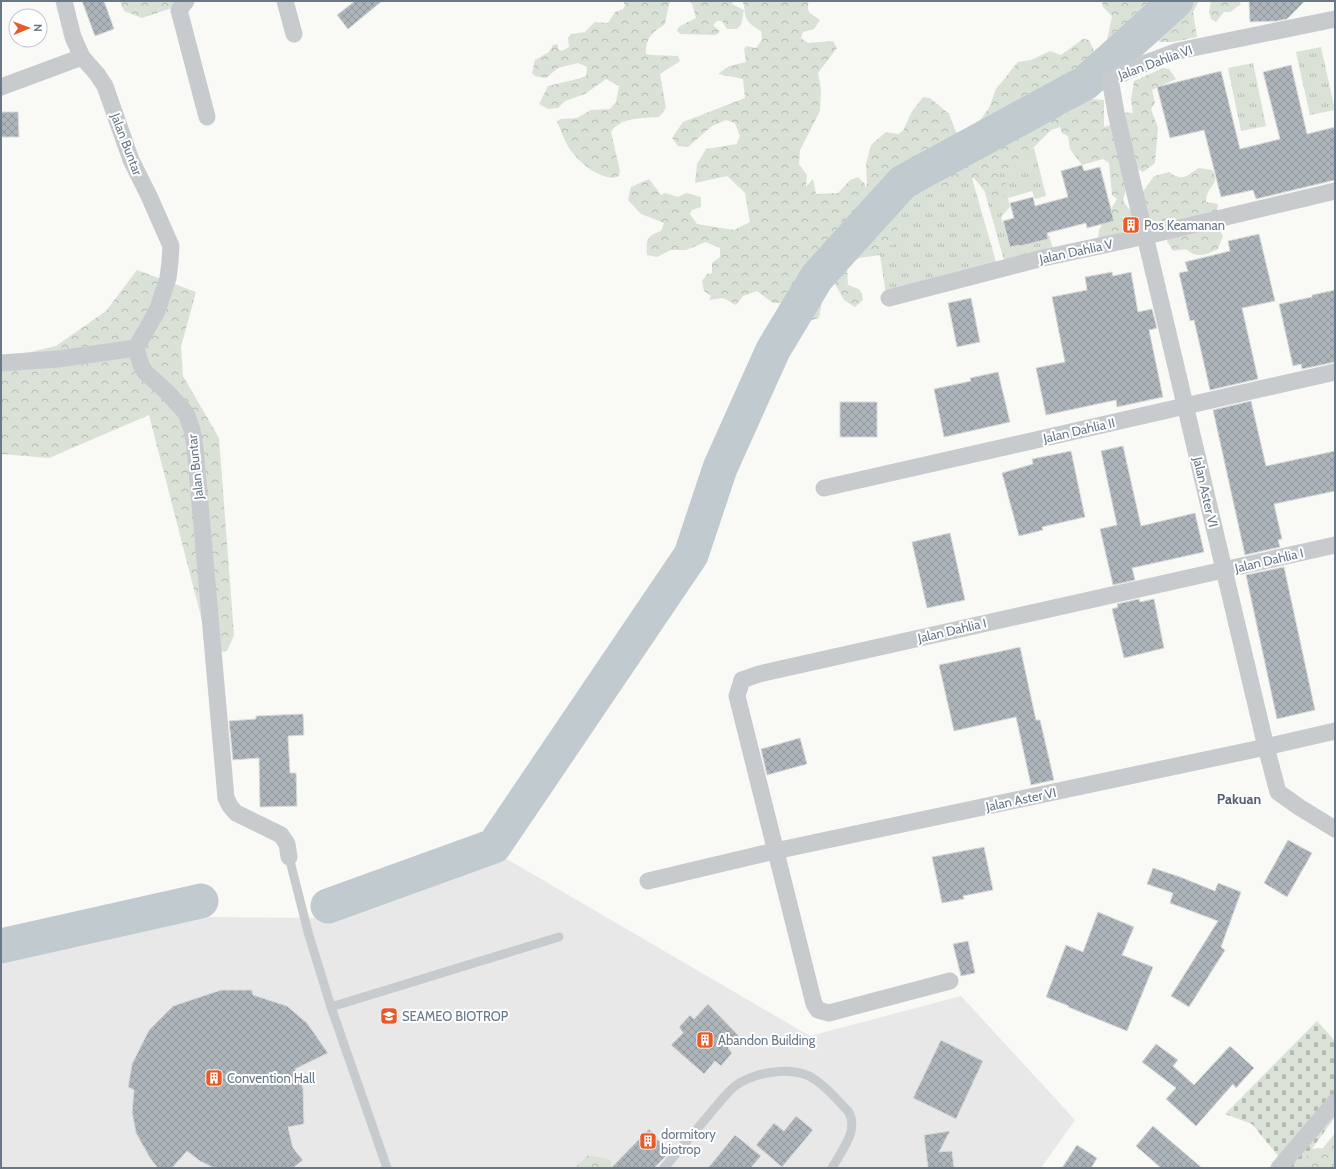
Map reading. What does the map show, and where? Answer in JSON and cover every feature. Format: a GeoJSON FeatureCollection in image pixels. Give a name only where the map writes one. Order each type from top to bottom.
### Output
{"type":"FeatureCollection","features":[{"type":"Feature","properties":{"kind":"street","name":"Jalan Buntar"},"geometry":{"type":"LineString","coordinates":[[64,1],[73,37],[82,57],[105,86],[131,160],[149,196],[170,246],[168,278],[157,311],[136,348],[144,372],[166,391],[186,413],[192,430],[226,798],[236,813],[281,835],[287,844],[290,857]]}},
{"type":"Feature","properties":{"kind":"street"},"geometry":{"type":"LineString","coordinates":[[186,1],[179,10],[207,117]]}},
{"type":"Feature","properties":{"kind":"street"},"geometry":{"type":"LineString","coordinates":[[285,1],[294,34]]}},
{"type":"Feature","properties":{"kind":"street","name":"Jalan Dahlia VI"},"geometry":{"type":"LineString","coordinates":[[1146,236],[1116,113],[1110,79],[1141,64],[1178,51],[1335,19]]}},
{"type":"Feature","properties":{"kind":"street"},"geometry":{"type":"LineString","coordinates":[[1,87],[82,57]]}},
{"type":"Feature","properties":{"kind":"street","name":"Jalan Dahlia V"},"geometry":{"type":"LineString","coordinates":[[889,298],[1044,258],[1146,236],[1335,191]]}},
{"type":"Feature","properties":{"kind":"street","name":"Jalan Aster VI"},"geometry":{"type":"LineString","coordinates":[[1146,236],[1266,747]]}},
{"type":"Feature","properties":{"kind":"street"},"geometry":{"type":"LineString","coordinates":[[1,363],[58,359],[136,348]]}},
{"type":"Feature","properties":{"kind":"street","name":"Jalan Dahlia II"},"geometry":{"type":"LineString","coordinates":[[824,488],[1335,372]]}},
{"type":"Feature","properties":{"kind":"street","name":"Jalan Dahlia I"},"geometry":{"type":"LineString","coordinates":[[775,851],[738,696],[742,680],[759,674],[1335,545]]}},
{"type":"Feature","properties":{"kind":"street","name":"Jalan Aster VI"},"geometry":{"type":"LineString","coordinates":[[648,881],[775,851],[1335,731]]}},
{"type":"Feature","properties":{"kind":"street"},"geometry":{"type":"LineString","coordinates":[[1266,747],[1278,792],[1335,829]]}},
{"type":"Feature","properties":{"kind":"street"},"geometry":{"type":"LineString","coordinates":[[775,851],[814,1004],[818,1010],[828,1014],[950,981]]}},
{"type":"Feature","properties":{"kind":"street"},"geometry":{"type":"LineString","coordinates":[[1279,1168],[1335,1102]]}},
{"type":"Feature","properties":{"kind":"lane"},"geometry":{"type":"LineString","coordinates":[[290,857],[308,932],[331,1007],[387,1168]]}},
{"type":"Feature","properties":{"kind":"lane"},"geometry":{"type":"LineString","coordinates":[[331,1007],[559,937]]}},
{"type":"Feature","properties":{"kind":"lane"},"geometry":{"type":"LineString","coordinates":[[664,1168],[735,1086],[758,1075],[785,1071],[797,1072],[814,1078],[848,1111],[851,1116],[852,1131],[832,1168]]}},
{"type":"Feature","properties":{"kind":"shaded area","name":"SEAMEO BIOTROP"},"geometry":{"type":"Polygon","coordinates":[[[498,854],[810,1036],[961,996],[1075,1120],[1041,1168],[1,1168],[1,957],[207,917],[328,918],[498,854]]]}},
{"type":"Feature","properties":{"kind":"green space"},"geometry":{"type":"Polygon","coordinates":[[[120,1],[183,1],[172,8],[142,18],[124,11],[120,1]]]}},
{"type":"Feature","properties":{"kind":"green space"},"geometry":{"type":"Polygon","coordinates":[[[623,1],[671,1],[665,24],[648,40],[646,54],[678,56],[680,61],[660,74],[666,108],[659,117],[640,118],[626,121],[620,123],[611,132],[620,171],[619,176],[613,178],[606,177],[591,170],[578,159],[567,145],[557,122],[560,119],[577,118],[591,110],[610,109],[616,102],[619,86],[606,79],[585,94],[565,101],[558,108],[548,109],[539,104],[548,86],[586,76],[587,67],[578,63],[558,68],[546,78],[535,76],[532,73],[535,60],[549,52],[553,45],[558,44],[558,49],[562,51],[569,47],[568,38],[571,34],[585,32],[595,22],[608,23],[615,12],[623,9],[625,5],[623,1]]]}},
{"type":"Feature","properties":{"kind":"green space"},"geometry":{"type":"Polygon","coordinates":[[[689,1],[734,1],[732,4],[744,10],[741,25],[737,29],[727,29],[722,21],[717,21],[713,25],[720,31],[716,35],[680,34],[677,30],[680,26],[696,18],[692,4],[689,1]]]}},
{"type":"Feature","properties":{"kind":"green space"},"geometry":{"type":"Polygon","coordinates":[[[742,1],[809,1],[808,8],[810,13],[820,20],[814,29],[803,32],[801,38],[808,43],[833,41],[837,48],[818,73],[821,89],[820,111],[800,150],[799,164],[807,175],[806,187],[813,179],[816,194],[838,193],[850,180],[858,177],[865,184],[865,188],[867,184],[866,164],[871,145],[886,132],[898,134],[903,131],[911,113],[923,97],[930,98],[949,114],[956,132],[969,135],[989,108],[996,89],[1018,62],[1031,60],[1050,51],[1061,55],[1083,39],[1089,40],[1094,51],[1091,73],[1095,84],[1079,102],[1064,110],[1062,116],[1090,99],[1104,100],[1104,127],[1116,123],[1120,112],[1133,113],[1131,100],[1134,81],[1163,68],[1169,69],[1176,79],[1152,90],[1155,103],[1151,109],[1158,128],[1155,163],[1143,172],[1126,163],[1127,180],[1123,199],[1125,205],[1134,214],[1134,221],[1123,232],[1098,242],[1099,230],[1117,199],[1112,195],[1109,163],[1103,159],[1082,165],[1070,149],[1068,136],[1062,133],[1060,127],[1051,130],[1028,153],[1028,161],[1010,169],[1004,168],[999,176],[1007,185],[1002,201],[991,199],[974,178],[968,178],[960,184],[937,190],[902,206],[895,216],[899,239],[896,244],[891,246],[886,242],[880,251],[875,253],[870,249],[847,267],[848,285],[859,289],[862,294],[863,300],[855,307],[844,300],[835,284],[823,296],[819,318],[808,321],[805,325],[796,298],[810,283],[812,270],[819,260],[807,266],[803,287],[783,303],[773,303],[757,291],[743,296],[736,305],[723,298],[709,300],[711,296],[704,291],[702,281],[707,274],[712,273],[712,263],[720,257],[720,248],[706,242],[686,250],[671,250],[657,257],[647,255],[648,239],[652,235],[661,231],[664,223],[641,214],[628,200],[631,187],[649,179],[661,195],[665,193],[678,197],[686,193],[701,197],[701,207],[692,210],[690,214],[697,224],[734,230],[750,222],[745,193],[727,176],[695,183],[697,164],[706,149],[737,144],[740,136],[735,123],[726,120],[712,126],[688,147],[678,146],[672,138],[683,122],[745,98],[743,79],[718,74],[729,66],[746,62],[744,49],[747,46],[756,48],[762,40],[761,31],[753,26],[747,19],[742,1]]]}},
{"type":"Feature","properties":{"kind":"green space"},"geometry":{"type":"Polygon","coordinates":[[[1102,1],[1199,1],[1193,12],[1197,37],[1173,42],[1160,42],[1150,30],[1144,33],[1129,60],[1123,57],[1120,47],[1108,51],[1106,45],[1112,16],[1103,7],[1102,1]]]}},
{"type":"Feature","properties":{"kind":"green space"},"geometry":{"type":"Polygon","coordinates":[[[1211,1],[1239,1],[1241,4],[1230,12],[1224,12],[1216,22],[1211,19],[1209,12],[1211,1]]]}},
{"type":"Feature","properties":{"kind":"green space"},"geometry":{"type":"Polygon","coordinates":[[[1321,47],[1335,110],[1310,115],[1296,52],[1321,47]]]}},
{"type":"Feature","properties":{"kind":"green space"},"geometry":{"type":"Polygon","coordinates":[[[1253,63],[1266,126],[1241,131],[1228,68],[1253,63]]]}},
{"type":"Feature","properties":{"kind":"green space"},"geometry":{"type":"Polygon","coordinates":[[[1034,148],[1046,196],[1035,199],[1032,191],[1008,198],[1010,207],[1001,217],[1009,244],[1049,236],[1053,248],[1005,264],[980,175],[1034,148]]]}},
{"type":"Feature","properties":{"kind":"green space"},"geometry":{"type":"Polygon","coordinates":[[[969,168],[997,265],[886,295],[880,255],[838,261],[890,206],[969,168]]]}},
{"type":"Feature","properties":{"kind":"green space"},"geometry":{"type":"Polygon","coordinates":[[[1199,168],[1212,170],[1215,181],[1207,195],[1206,202],[1218,204],[1217,211],[1194,225],[1219,229],[1223,236],[1218,249],[1202,255],[1194,254],[1186,249],[1173,251],[1167,241],[1173,230],[1152,231],[1140,196],[1154,176],[1169,172],[1178,177],[1184,177],[1199,168]]]}},
{"type":"Feature","properties":{"kind":"green space"},"geometry":{"type":"Polygon","coordinates":[[[137,270],[196,292],[181,347],[183,376],[219,438],[234,635],[227,651],[213,652],[206,636],[149,415],[49,458],[1,454],[1,359],[56,346],[106,311],[137,270]]]}},
{"type":"Feature","properties":{"kind":"green space"},"geometry":{"type":"Polygon","coordinates":[[[1317,1021],[1335,1041],[1335,1117],[1298,1168],[1288,1168],[1252,1124],[1225,1114],[1317,1021]]]}},
{"type":"Feature","properties":{"kind":"green space"},"geometry":{"type":"Polygon","coordinates":[[[1335,1133],[1335,1168],[1279,1168],[1296,1150],[1323,1148],[1335,1133]]]}},
{"type":"Feature","properties":{"kind":"green space"},"geometry":{"type":"Polygon","coordinates":[[[588,1155],[611,1160],[611,1168],[575,1168],[588,1155]]]}},
{"type":"Feature","properties":{"kind":"building"},"geometry":{"type":"Polygon","coordinates":[[[82,1],[104,1],[114,29],[95,36],[82,1]]]}},
{"type":"Feature","properties":{"kind":"building"},"geometry":{"type":"Polygon","coordinates":[[[355,1],[382,1],[348,29],[337,15],[355,1]]]}},
{"type":"Feature","properties":{"kind":"building"},"geometry":{"type":"Polygon","coordinates":[[[1249,1],[1305,1],[1287,19],[1250,22],[1249,1]]]}},
{"type":"Feature","properties":{"kind":"building"},"geometry":{"type":"Polygon","coordinates":[[[1291,65],[1307,134],[1335,127],[1335,180],[1256,199],[1253,190],[1221,197],[1204,130],[1170,138],[1157,87],[1221,71],[1240,149],[1280,139],[1263,72],[1291,65]]]}},
{"type":"Feature","properties":{"kind":"building"},"geometry":{"type":"Polygon","coordinates":[[[1,112],[18,112],[19,137],[1,137],[1,112]]]}},
{"type":"Feature","properties":{"kind":"building"},"geometry":{"type":"Polygon","coordinates":[[[1082,165],[1084,171],[1100,167],[1114,221],[1087,228],[1086,223],[1047,233],[1048,239],[1010,247],[1003,221],[1014,218],[1010,203],[1033,197],[1035,206],[1068,197],[1061,171],[1082,165]]]}},
{"type":"Feature","properties":{"kind":"building"},"geometry":{"type":"Polygon","coordinates":[[[1259,234],[1275,301],[1242,308],[1258,379],[1210,390],[1194,320],[1190,321],[1179,273],[1188,271],[1185,262],[1230,251],[1228,241],[1259,234]]]}},
{"type":"Feature","properties":{"kind":"building"},"geometry":{"type":"Polygon","coordinates":[[[1112,272],[1113,276],[1131,272],[1138,312],[1152,309],[1157,328],[1149,330],[1163,397],[1117,407],[1116,400],[1046,415],[1036,368],[1065,362],[1052,297],[1087,290],[1085,277],[1112,272]]]}},
{"type":"Feature","properties":{"kind":"building"},"geometry":{"type":"Polygon","coordinates":[[[1335,290],[1335,362],[1302,369],[1301,364],[1293,366],[1279,304],[1312,297],[1312,295],[1335,290]]]}},
{"type":"Feature","properties":{"kind":"building"},"geometry":{"type":"Polygon","coordinates":[[[971,298],[980,342],[957,347],[948,303],[971,298]]]}},
{"type":"Feature","properties":{"kind":"building"},"geometry":{"type":"Polygon","coordinates":[[[998,372],[1010,422],[944,437],[934,389],[971,381],[970,378],[998,372]]]}},
{"type":"Feature","properties":{"kind":"building"},"geometry":{"type":"Polygon","coordinates":[[[1251,401],[1266,466],[1335,451],[1335,491],[1274,504],[1282,539],[1278,540],[1280,547],[1245,555],[1213,410],[1251,401]]]}},
{"type":"Feature","properties":{"kind":"building"},"geometry":{"type":"Polygon","coordinates":[[[840,402],[877,402],[877,437],[840,437],[840,402]]]}},
{"type":"Feature","properties":{"kind":"building"},"geometry":{"type":"Polygon","coordinates":[[[1123,446],[1141,526],[1195,513],[1204,552],[1132,568],[1135,580],[1113,585],[1100,529],[1117,525],[1101,451],[1123,446]]]}},
{"type":"Feature","properties":{"kind":"building"},"geometry":{"type":"Polygon","coordinates":[[[1071,451],[1085,517],[1042,527],[1043,530],[1019,536],[1002,473],[1033,464],[1032,459],[1071,451]]]}},
{"type":"Feature","properties":{"kind":"building"},"geometry":{"type":"Polygon","coordinates":[[[950,533],[965,600],[927,608],[912,542],[950,533]]]}},
{"type":"Feature","properties":{"kind":"building"},"geometry":{"type":"Polygon","coordinates":[[[1284,567],[1315,710],[1277,719],[1246,575],[1284,567]]]}},
{"type":"Feature","properties":{"kind":"building"},"geometry":{"type":"Polygon","coordinates":[[[1139,599],[1140,602],[1154,599],[1164,648],[1124,658],[1112,609],[1118,607],[1117,604],[1139,599]]]}},
{"type":"Feature","properties":{"kind":"building"},"geometry":{"type":"Polygon","coordinates":[[[1020,647],[1036,720],[1040,720],[1054,780],[1031,785],[1016,717],[954,731],[939,665],[1020,647]]]}},
{"type":"Feature","properties":{"kind":"building"},"geometry":{"type":"Polygon","coordinates":[[[303,714],[304,735],[288,736],[290,773],[296,773],[297,806],[260,807],[259,758],[233,760],[229,721],[256,719],[256,716],[303,714]]]}},
{"type":"Feature","properties":{"kind":"building"},"geometry":{"type":"Polygon","coordinates":[[[800,738],[807,764],[767,775],[761,749],[800,738]]]}},
{"type":"Feature","properties":{"kind":"building"},"geometry":{"type":"Polygon","coordinates":[[[1288,840],[1312,853],[1287,897],[1264,883],[1288,840]]]}},
{"type":"Feature","properties":{"kind":"building"},"geometry":{"type":"Polygon","coordinates":[[[984,847],[993,890],[963,896],[964,899],[942,903],[932,857],[984,847]]]}},
{"type":"Feature","properties":{"kind":"building"},"geometry":{"type":"Polygon","coordinates":[[[1153,868],[1215,891],[1218,883],[1241,892],[1221,947],[1225,950],[1189,1007],[1171,996],[1218,921],[1170,903],[1173,893],[1147,884],[1153,868]]]}},
{"type":"Feature","properties":{"kind":"building"},"geometry":{"type":"Polygon","coordinates":[[[1098,912],[1134,927],[1122,955],[1153,967],[1127,1031],[1046,997],[1066,945],[1083,952],[1098,912]]]}},
{"type":"Feature","properties":{"kind":"building"},"geometry":{"type":"Polygon","coordinates":[[[968,941],[975,973],[961,976],[953,944],[968,941]]]}},
{"type":"Feature","properties":{"kind":"building","name":"Convention Hall"},"geometry":{"type":"Polygon","coordinates":[[[221,990],[252,990],[253,995],[287,1006],[307,1023],[328,1053],[295,1069],[303,1088],[304,1124],[288,1127],[293,1148],[303,1160],[293,1168],[218,1168],[212,1167],[200,1161],[187,1151],[172,1168],[158,1168],[150,1158],[136,1133],[132,1112],[134,1090],[128,1087],[132,1064],[149,1030],[173,1006],[221,990]]]}},
{"type":"Feature","properties":{"kind":"building","name":"Abandon Building"},"geometry":{"type":"Polygon","coordinates":[[[708,1004],[739,1036],[728,1048],[732,1053],[721,1066],[715,1061],[704,1074],[671,1045],[683,1033],[679,1027],[690,1015],[694,1019],[708,1004]]]}},
{"type":"Feature","properties":{"kind":"building"},"geometry":{"type":"Polygon","coordinates":[[[941,1040],[983,1061],[956,1119],[913,1098],[941,1040]]]}},
{"type":"Feature","properties":{"kind":"building"},"geometry":{"type":"Polygon","coordinates":[[[1156,1044],[1178,1060],[1173,1066],[1194,1085],[1230,1046],[1254,1068],[1236,1088],[1233,1084],[1196,1126],[1166,1099],[1176,1088],[1142,1062],[1156,1044]]]}},
{"type":"Feature","properties":{"kind":"building"},"geometry":{"type":"Polygon","coordinates":[[[796,1116],[813,1130],[782,1167],[756,1145],[774,1123],[784,1131],[796,1116]]]}},
{"type":"Feature","properties":{"kind":"building"},"geometry":{"type":"Polygon","coordinates":[[[1153,1126],[1202,1168],[1161,1168],[1136,1146],[1153,1126]]]}},
{"type":"Feature","properties":{"kind":"building","name":"dormitory biotrop"},"geometry":{"type":"Polygon","coordinates":[[[649,1129],[669,1153],[654,1168],[611,1168],[649,1129]]]}},
{"type":"Feature","properties":{"kind":"building"},"geometry":{"type":"Polygon","coordinates":[[[950,1131],[939,1152],[952,1151],[954,1168],[928,1168],[924,1135],[950,1131]]]}},
{"type":"Feature","properties":{"kind":"building"},"geometry":{"type":"Polygon","coordinates":[[[735,1135],[761,1156],[751,1168],[708,1168],[735,1135]]]}},
{"type":"Feature","properties":{"kind":"building"},"geometry":{"type":"Polygon","coordinates":[[[1077,1145],[1097,1158],[1091,1168],[1062,1168],[1077,1145]]]}},
{"type":"Feature","properties":{"kind":"waterway"},"geometry":{"type":"LineString","coordinates":[[328,906],[494,846],[691,555],[720,468],[773,350],[817,277],[903,182],[1085,83],[1176,1]]}},
{"type":"Feature","properties":{"kind":"waterway"},"geometry":{"type":"LineString","coordinates":[[1,946],[201,901]]}},
{"type":"Feature","properties":{"kind":"place","name":"Pos Keamanan"},"geometry":{"type":"Point","coordinates":[1131,225]}},
{"type":"Feature","properties":{"kind":"place","name":"SEAMEO BIOTROP"},"geometry":{"type":"Point","coordinates":[389,1016]}},
{"type":"Feature","properties":{"kind":"place","name":"Abandon Building"},"geometry":{"type":"Point","coordinates":[705,1040]}},
{"type":"Feature","properties":{"kind":"place","name":"Convention Hall"},"geometry":{"type":"Point","coordinates":[214,1078]}},
{"type":"Feature","properties":{"kind":"place","name":"dormitory biotrop"},"geometry":{"type":"Point","coordinates":[648,1141]}},
{"type":"Feature","properties":{"kind":"district","name":"Pakuan"},"geometry":{"type":"Point","coordinates":[1239,799]}}]}
